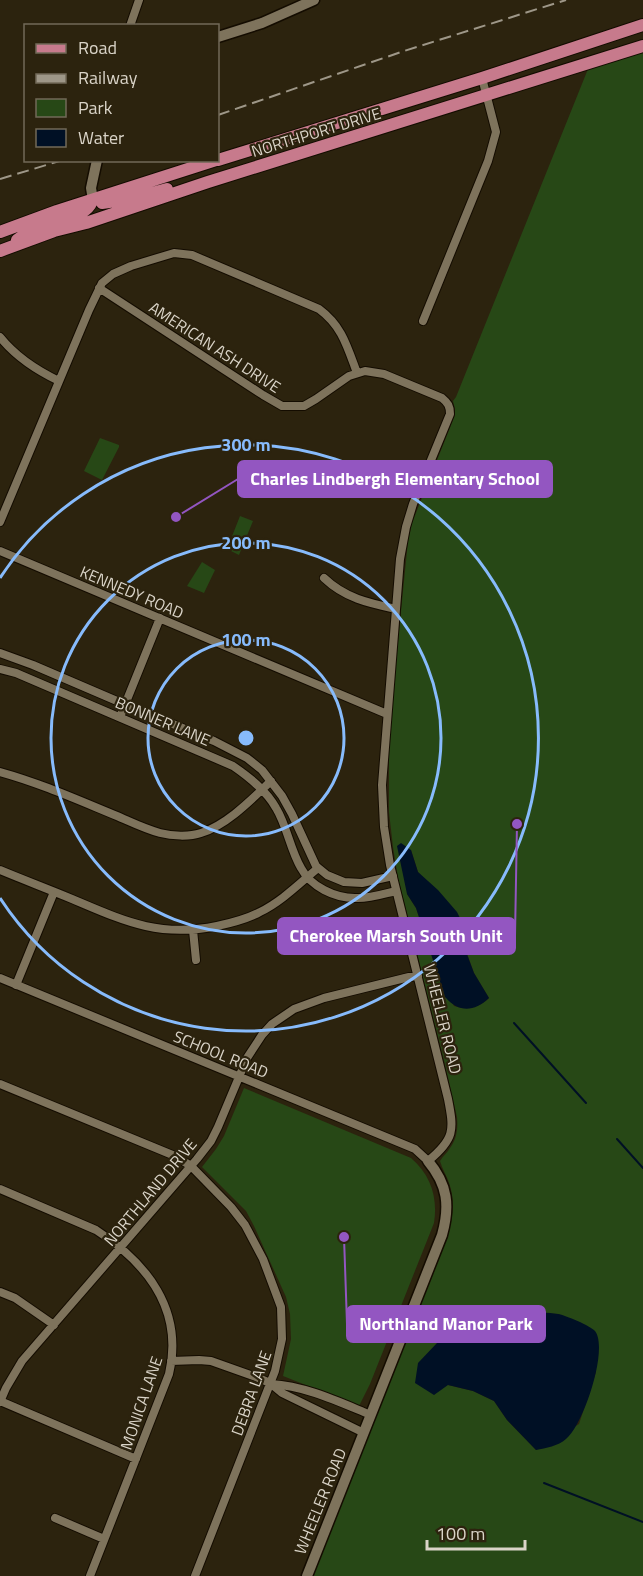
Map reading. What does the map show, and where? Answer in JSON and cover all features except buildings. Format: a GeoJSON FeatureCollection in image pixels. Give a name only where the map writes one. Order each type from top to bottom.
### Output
{"type":"FeatureCollection","features":[{"type":"Feature","properties":{"kind":"main road","name":"NORTHPORT DRIVE"},"geometry":{"type":"LineString","coordinates":[[219,159],[482,78],[643,25]]}},
{"type":"Feature","properties":{"kind":"main road","name":"NORTHPORT DRIVE"},"geometry":{"type":"LineString","coordinates":[[0,251],[54,231],[86,223],[208,182],[643,46]]}},
{"type":"Feature","properties":{"kind":"main road","name":"NORTHPORT DRIVE"},"geometry":{"type":"LineString","coordinates":[[0,232],[211,162]]}},
{"type":"Feature","properties":{"kind":"main road"},"geometry":{"type":"LineString","coordinates":[[0,251],[46,223],[84,212],[93,200],[98,203],[118,201],[160,190],[208,182]]}},
{"type":"Feature","properties":{"kind":"street"},"geometry":{"type":"LineString","coordinates":[[131,24],[139,0]]}},
{"type":"Feature","properties":{"kind":"street"},"geometry":{"type":"LineString","coordinates":[[219,37],[262,23],[314,0]]}},
{"type":"Feature","properties":{"kind":"street"},"geometry":{"type":"LineString","coordinates":[[423,321],[494,143],[496,132],[482,78]]}},
{"type":"Feature","properties":{"kind":"street"},"geometry":{"type":"LineString","coordinates":[[93,200],[91,188],[96,164]]}},
{"type":"Feature","properties":{"kind":"street"},"geometry":{"type":"LineString","coordinates":[[0,522],[99,288],[109,276],[131,266],[174,254],[192,255],[319,309],[338,326],[357,373]]}},
{"type":"Feature","properties":{"kind":"street","name":"AMERICAN ASH DRIVE"},"geometry":{"type":"LineString","coordinates":[[99,288],[282,406],[304,406],[357,373]]}},
{"type":"Feature","properties":{"kind":"street"},"geometry":{"type":"LineString","coordinates":[[0,338],[29,365],[59,381]]}},
{"type":"Feature","properties":{"kind":"street","name":"WHEELER ROAD"},"geometry":{"type":"LineString","coordinates":[[306,1576],[442,1235],[446,1221],[446,1193],[436,1170],[428,1161],[447,1141],[452,1131],[448,1098],[396,891],[384,827],[382,802],[383,761],[403,539],[417,495],[450,414],[449,405],[442,398],[384,374],[365,371],[357,373]]}},
{"type":"Feature","properties":{"kind":"street"},"geometry":{"type":"LineString","coordinates":[[367,478],[417,495]]}},
{"type":"Feature","properties":{"kind":"street","name":"KENNEDY ROAD"},"geometry":{"type":"LineString","coordinates":[[0,551],[387,714]]}},
{"type":"Feature","properties":{"kind":"street"},"geometry":{"type":"LineString","coordinates":[[324,578],[334,588],[344,593],[375,605],[396,609]]}},
{"type":"Feature","properties":{"kind":"street"},"geometry":{"type":"LineString","coordinates":[[120,717],[160,618]]}},
{"type":"Feature","properties":{"kind":"street","name":"BONNER LANE"},"geometry":{"type":"LineString","coordinates":[[0,653],[236,751],[271,781],[292,814],[318,868]]}},
{"type":"Feature","properties":{"kind":"street","name":"BONNER LANE"},"geometry":{"type":"LineString","coordinates":[[0,669],[16,673],[223,760],[250,777],[275,807],[307,877]]}},
{"type":"Feature","properties":{"kind":"street"},"geometry":{"type":"LineString","coordinates":[[0,772],[21,777],[148,829],[171,835],[193,835],[220,825],[271,781]]}},
{"type":"Feature","properties":{"kind":"street"},"geometry":{"type":"LineString","coordinates":[[0,870],[134,924],[180,931],[225,924],[259,913],[276,903],[318,868],[336,879],[356,883],[393,876]]}},
{"type":"Feature","properties":{"kind":"street"},"geometry":{"type":"LineString","coordinates":[[307,877],[320,888],[344,897],[372,897],[396,891]]}},
{"type":"Feature","properties":{"kind":"street"},"geometry":{"type":"LineString","coordinates":[[16,985],[54,892]]}},
{"type":"Feature","properties":{"kind":"street"},"geometry":{"type":"LineString","coordinates":[[193,930],[196,960]]}},
{"type":"Feature","properties":{"kind":"street","name":"NORTHLAND DRIVE"},"geometry":{"type":"LineString","coordinates":[[0,1402],[22,1361],[211,1141],[247,1058],[262,1035],[279,1017],[324,998],[418,976]]}},
{"type":"Feature","properties":{"kind":"street","name":"SCHOOL ROAD"},"geometry":{"type":"LineString","coordinates":[[0,978],[415,1149],[428,1161]]}},
{"type":"Feature","properties":{"kind":"street","name":"DEBRA LANE"},"geometry":{"type":"LineString","coordinates":[[0,1084],[163,1150],[191,1166],[231,1207],[245,1225],[263,1259],[279,1299],[282,1339],[278,1363],[195,1576]]}},
{"type":"Feature","properties":{"kind":"street","name":"MONICA LANE"},"geometry":{"type":"LineString","coordinates":[[0,1189],[96,1230],[120,1248],[151,1278],[170,1319],[172,1336],[169,1374],[90,1576]]}},
{"type":"Feature","properties":{"kind":"street"},"geometry":{"type":"LineString","coordinates":[[0,1292],[15,1298],[54,1325]]}},
{"type":"Feature","properties":{"kind":"street"},"geometry":{"type":"LineString","coordinates":[[171,1361],[211,1361],[270,1383],[307,1391],[371,1414]]}},
{"type":"Feature","properties":{"kind":"street"},"geometry":{"type":"LineString","coordinates":[[270,1383],[282,1393],[364,1433]]}},
{"type":"Feature","properties":{"kind":"street"},"geometry":{"type":"LineString","coordinates":[[0,1402],[136,1459]]}},
{"type":"Feature","properties":{"kind":"street"},"geometry":{"type":"LineString","coordinates":[[55,1518],[104,1539]]}},
{"type":"Feature","properties":{"kind":"green space"},"geometry":{"type":"Polygon","coordinates":[[[643,51],[643,1576],[313,1576],[444,1246],[452,1215],[453,1199],[440,1161],[454,1141],[457,1117],[398,878],[389,812],[389,731],[408,541],[412,523],[455,415],[453,401],[588,69],[643,51]],[[411,850],[407,894],[416,908],[438,974],[454,1006],[468,1008],[477,1006],[489,998],[474,973],[465,948],[465,928],[418,872],[411,850]],[[525,1313],[437,1343],[448,1385],[473,1391],[494,1401],[507,1420],[536,1450],[579,1424],[596,1372],[559,1314],[525,1313]]]}},
{"type":"Feature","properties":{"kind":"green space"},"geometry":{"type":"Polygon","coordinates":[[[100,438],[119,445],[102,480],[84,471],[100,438]]]}},
{"type":"Feature","properties":{"kind":"green space"},"geometry":{"type":"Polygon","coordinates":[[[240,516],[253,521],[239,555],[227,549],[240,516]]]}},
{"type":"Feature","properties":{"kind":"green space"},"geometry":{"type":"Polygon","coordinates":[[[202,562],[215,570],[204,593],[187,586],[202,562]]]}},
{"type":"Feature","properties":{"kind":"green space"},"geometry":{"type":"Polygon","coordinates":[[[244,1088],[411,1158],[424,1172],[432,1188],[435,1205],[434,1223],[370,1384],[359,1406],[283,1376],[291,1339],[290,1314],[286,1297],[246,1211],[202,1167],[224,1136],[244,1088]]]}},
{"type":"Feature","properties":{"kind":"water"},"geometry":{"type":"Polygon","coordinates":[[[401,843],[411,850],[418,872],[457,912],[465,928],[465,949],[474,973],[489,998],[478,1006],[461,1008],[445,997],[416,908],[407,894],[397,846],[401,843]]]}},
{"type":"Feature","properties":{"kind":"water"},"geometry":{"type":"Polygon","coordinates":[[[525,1313],[550,1313],[566,1316],[593,1329],[598,1340],[599,1354],[596,1370],[580,1419],[566,1439],[536,1450],[507,1420],[494,1401],[473,1391],[448,1385],[434,1395],[415,1383],[418,1363],[437,1343],[525,1313]]]}},
{"type":"Feature","properties":{"kind":"waterway"},"geometry":{"type":"LineString","coordinates":[[514,1023],[586,1103]]}},
{"type":"Feature","properties":{"kind":"waterway"},"geometry":{"type":"LineString","coordinates":[[617,1139],[643,1168]]}},
{"type":"Feature","properties":{"kind":"waterway"},"geometry":{"type":"LineString","coordinates":[[544,1483],[643,1522]]}},
{"type":"Feature","properties":{"kind":"railway"},"geometry":{"type":"LineString","coordinates":[[219,115],[404,51],[566,0]]}},
{"type":"Feature","properties":{"kind":"railway"},"geometry":{"type":"LineString","coordinates":[[0,179],[56,162]]}},
{"type":"Feature","properties":{"kind":"place","name":"Charles Lindbergh Elementary School"},"geometry":{"type":"Point","coordinates":[176,517]}},
{"type":"Feature","properties":{"kind":"place","name":"Cherokee Marsh South Unit"},"geometry":{"type":"Point","coordinates":[517,824]}},
{"type":"Feature","properties":{"kind":"place","name":"Northland Manor Park"},"geometry":{"type":"Point","coordinates":[344,1237]}}]}
